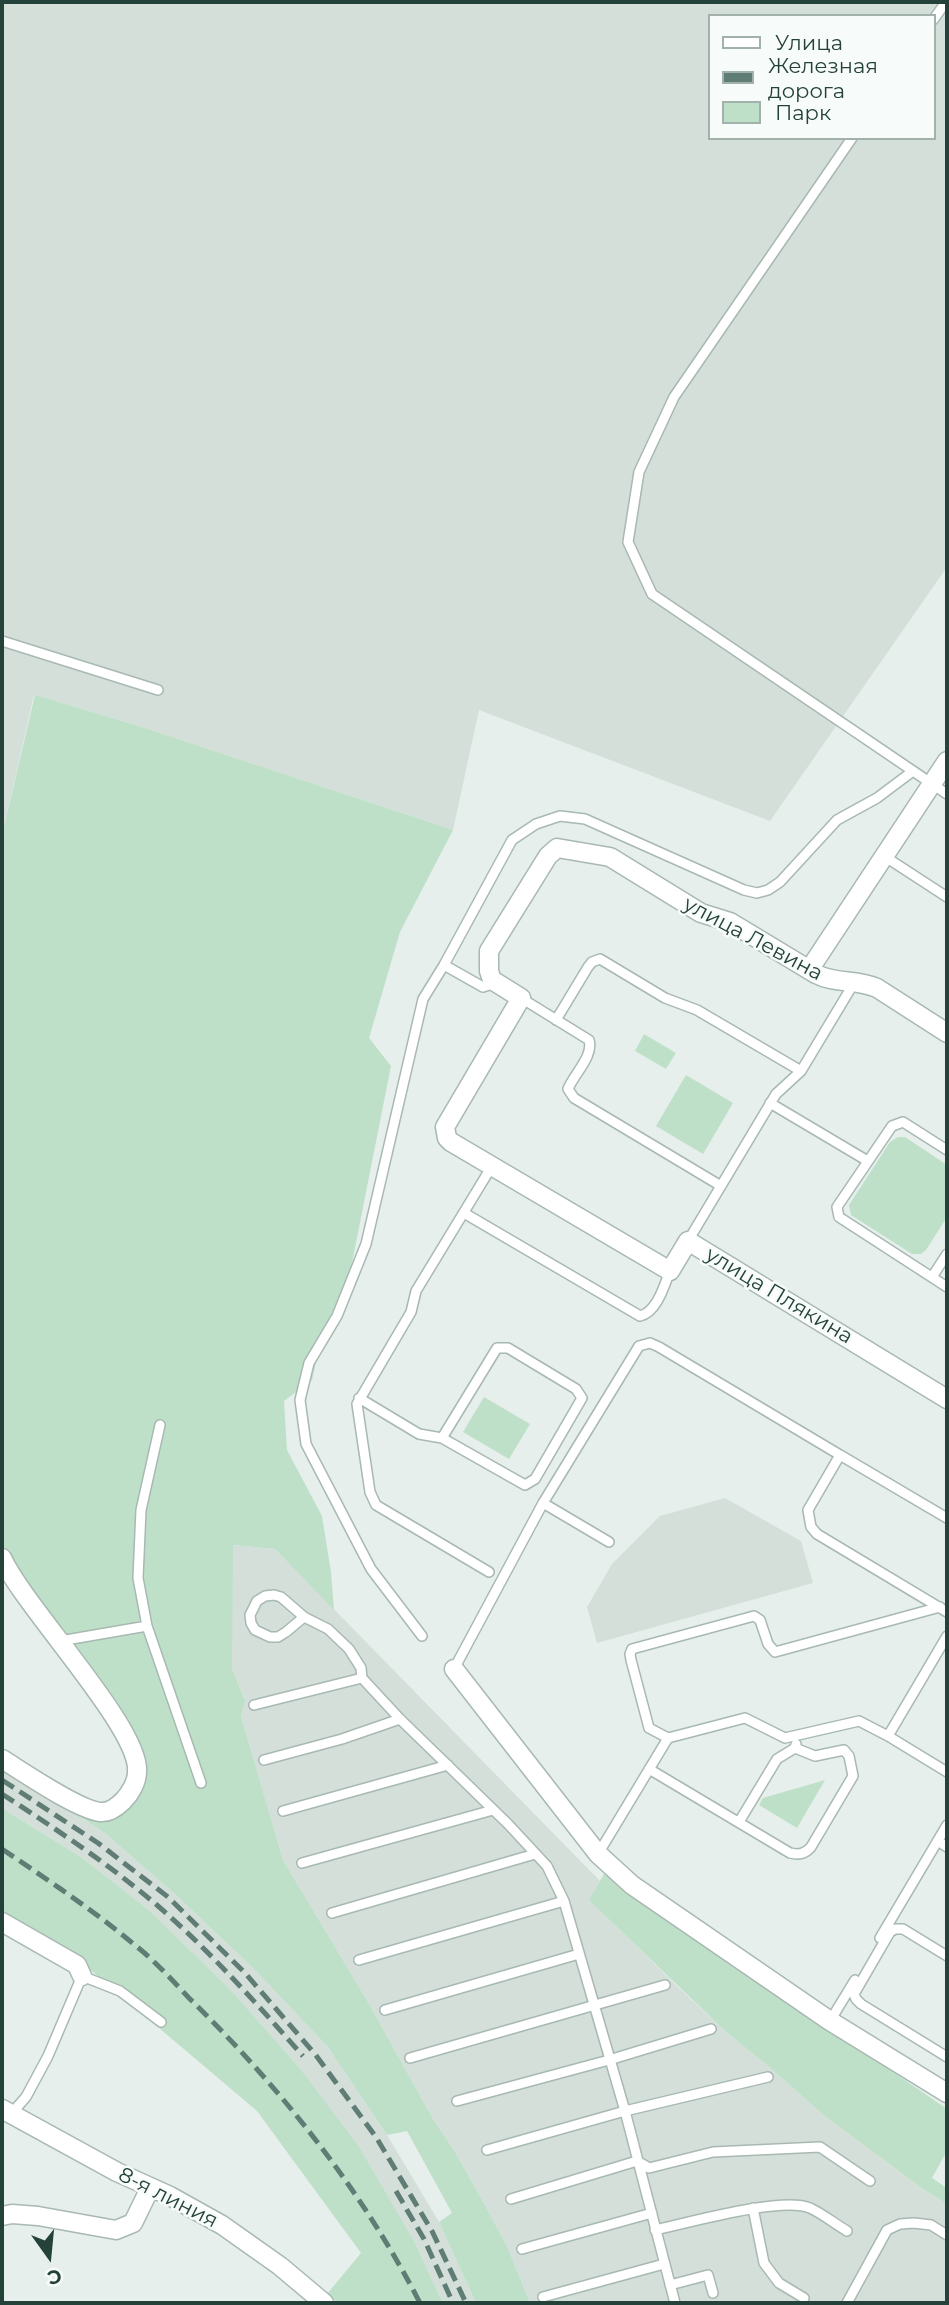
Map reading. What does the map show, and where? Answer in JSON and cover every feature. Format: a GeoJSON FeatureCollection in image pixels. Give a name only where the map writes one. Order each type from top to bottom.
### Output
{"type":"FeatureCollection","features":[{"type":"Feature","properties":{"kind":"street"},"geometry":{"type":"LineString","coordinates":[[809,970],[884,856],[940,789],[947,761]]}},
{"type":"Feature","properties":{"kind":"street","name":"улица Левина"},"geometry":{"type":"LineString","coordinates":[[495,983],[490,975],[489,951],[548,856],[557,848],[610,857],[701,913],[730,922],[826,980],[867,983],[947,1033]]}},
{"type":"Feature","properties":{"kind":"street"},"geometry":{"type":"LineString","coordinates":[[495,983],[521,998],[447,1122],[445,1132],[451,1142],[670,1271]]}},
{"type":"Feature","properties":{"kind":"street","name":"улица Плякина"},"geometry":{"type":"LineString","coordinates":[[670,1271],[688,1241],[947,1399]]}},
{"type":"Feature","properties":{"kind":"street"},"geometry":{"type":"LineString","coordinates":[[2,1558],[22,1593],[103,1699],[127,1738],[138,1772],[132,1789],[123,1801],[111,1810],[100,1812],[43,1785],[2,1759]]}},
{"type":"Feature","properties":{"kind":"street"},"geometry":{"type":"LineString","coordinates":[[454,1668],[598,1854],[632,1885],[830,2021],[947,2093]]}},
{"type":"Feature","properties":{"kind":"street"},"geometry":{"type":"LineString","coordinates":[[2,1922],[77,1965],[82,1976]]}},
{"type":"Feature","properties":{"kind":"street","name":"8-я линия"},"geometry":{"type":"LineString","coordinates":[[6,2111],[222,2225],[280,2266],[324,2303]]}},
{"type":"Feature","properties":{"kind":"street"},"geometry":{"type":"LineString","coordinates":[[2,2216],[38,2216],[116,2230],[133,2223],[150,2188]]}},
{"type":"Feature","properties":{"kind":"lane"},"geometry":{"type":"LineString","coordinates":[[935,17],[946,2]]}},
{"type":"Feature","properties":{"kind":"lane"},"geometry":{"type":"LineString","coordinates":[[851,140],[674,397],[639,472],[628,542],[652,594],[940,789]]}},
{"type":"Feature","properties":{"kind":"lane"},"geometry":{"type":"LineString","coordinates":[[2,641],[158,690]]}},
{"type":"Feature","properties":{"kind":"lane"},"geometry":{"type":"LineString","coordinates":[[422,1636],[371,1569],[306,1444],[300,1400],[309,1363],[337,1316],[366,1244],[423,999],[512,840],[536,824],[560,816],[585,818],[744,890],[757,893],[780,882],[837,820],[877,799],[913,771]]}},
{"type":"Feature","properties":{"kind":"lane"},"geometry":{"type":"LineString","coordinates":[[884,856],[947,897]]}},
{"type":"Feature","properties":{"kind":"lane"},"geometry":{"type":"LineString","coordinates":[[556,1020],[588,967],[592,962],[600,960],[665,998],[697,1010],[801,1071]]}},
{"type":"Feature","properties":{"kind":"lane"},"geometry":{"type":"LineString","coordinates":[[444,965],[483,987],[495,983]]}},
{"type":"Feature","properties":{"kind":"lane"},"geometry":{"type":"LineString","coordinates":[[688,1241],[770,1103],[801,1071],[855,981]]}},
{"type":"Feature","properties":{"kind":"lane"},"geometry":{"type":"LineString","coordinates":[[521,998],[585,1036],[591,1045],[568,1089],[574,1098],[721,1186]]}},
{"type":"Feature","properties":{"kind":"lane"},"geometry":{"type":"LineString","coordinates":[[770,1103],[866,1160]]}},
{"type":"Feature","properties":{"kind":"lane"},"geometry":{"type":"LineString","coordinates":[[947,1150],[903,1122],[892,1126],[866,1160],[837,1206],[839,1217],[947,1287]]}},
{"type":"Feature","properties":{"kind":"lane"},"geometry":{"type":"LineString","coordinates":[[489,1572],[376,1505],[370,1492],[357,1411],[359,1398],[411,1312],[416,1291],[492,1166]]}},
{"type":"Feature","properties":{"kind":"lane"},"geometry":{"type":"LineString","coordinates":[[464,1213],[640,1316],[652,1309],[662,1293],[670,1271]]}},
{"type":"Feature","properties":{"kind":"lane"},"geometry":{"type":"LineString","coordinates":[[932,1277],[947,1254]]}},
{"type":"Feature","properties":{"kind":"lane"},"geometry":{"type":"LineString","coordinates":[[454,1668],[543,1503],[639,1346],[650,1343],[947,1518]]}},
{"type":"Feature","properties":{"kind":"lane"},"geometry":{"type":"LineString","coordinates":[[359,1398],[419,1434],[442,1438],[525,1485],[535,1479],[582,1398],[576,1389],[508,1348],[497,1348],[442,1438]]}},
{"type":"Feature","properties":{"kind":"lane"},"geometry":{"type":"LineString","coordinates":[[160,1425],[141,1510],[138,1578],[147,1626],[201,1783]]}},
{"type":"Feature","properties":{"kind":"lane"},"geometry":{"type":"LineString","coordinates":[[840,1455],[808,1510],[814,1532],[943,1610]]}},
{"type":"Feature","properties":{"kind":"lane"},"geometry":{"type":"LineString","coordinates":[[543,1503],[609,1542]]}},
{"type":"Feature","properties":{"kind":"lane"},"geometry":{"type":"LineString","coordinates":[[304,1616],[278,1637],[270,1637],[255,1630],[250,1615],[257,1601],[274,1595],[328,1629],[349,1649],[361,1668],[362,1678],[547,1867],[564,1901],[595,2005],[675,2303]]}},
{"type":"Feature","properties":{"kind":"lane"},"geometry":{"type":"LineString","coordinates":[[943,1610],[775,1652],[768,1644],[760,1619],[754,1616],[632,1649],[630,1654],[649,1728],[668,1738],[745,1718],[785,1738],[859,1721],[947,1772]]}},
{"type":"Feature","properties":{"kind":"lane"},"geometry":{"type":"LineString","coordinates":[[58,1641],[147,1626]]}},
{"type":"Feature","properties":{"kind":"lane"},"geometry":{"type":"LineString","coordinates":[[888,1736],[947,1636]]}},
{"type":"Feature","properties":{"kind":"lane"},"geometry":{"type":"LineString","coordinates":[[254,1705],[362,1678]]}},
{"type":"Feature","properties":{"kind":"lane"},"geometry":{"type":"LineString","coordinates":[[264,1760],[342,1739],[400,1719]]}},
{"type":"Feature","properties":{"kind":"lane"},"geometry":{"type":"LineString","coordinates":[[739,1822],[777,1759],[795,1748],[799,1736]]}},
{"type":"Feature","properties":{"kind":"lane"},"geometry":{"type":"LineString","coordinates":[[598,1854],[668,1738]]}},
{"type":"Feature","properties":{"kind":"lane"},"geometry":{"type":"LineString","coordinates":[[649,1769],[797,1855],[807,1852],[811,1847],[851,1781],[853,1770],[848,1753],[844,1750],[815,1756],[795,1748]]}},
{"type":"Feature","properties":{"kind":"lane"},"geometry":{"type":"LineString","coordinates":[[283,1811],[448,1765]]}},
{"type":"Feature","properties":{"kind":"lane"},"geometry":{"type":"LineString","coordinates":[[302,1863],[493,1810]]}},
{"type":"Feature","properties":{"kind":"lane"},"geometry":{"type":"LineString","coordinates":[[830,2021],[947,1825]]}},
{"type":"Feature","properties":{"kind":"lane"},"geometry":{"type":"LineString","coordinates":[[937,1841],[947,1847]]}},
{"type":"Feature","properties":{"kind":"lane"},"geometry":{"type":"LineString","coordinates":[[332,1913],[535,1854]]}},
{"type":"Feature","properties":{"kind":"lane"},"geometry":{"type":"LineString","coordinates":[[359,1960],[564,1901]]}},
{"type":"Feature","properties":{"kind":"lane"},"geometry":{"type":"LineString","coordinates":[[947,1956],[903,1929],[895,1928],[854,1994],[861,2004],[947,2057]]}},
{"type":"Feature","properties":{"kind":"lane"},"geometry":{"type":"LineString","coordinates":[[385,2010],[579,1954]]}},
{"type":"Feature","properties":{"kind":"lane"},"geometry":{"type":"LineString","coordinates":[[6,2111],[26,2097],[48,2056],[82,1976],[120,1991],[161,2022]]}},
{"type":"Feature","properties":{"kind":"lane"},"geometry":{"type":"LineString","coordinates":[[410,2057],[666,1985]]}},
{"type":"Feature","properties":{"kind":"lane"},"geometry":{"type":"LineString","coordinates":[[457,2101],[609,2060],[710,2029]]}},
{"type":"Feature","properties":{"kind":"lane"},"geometry":{"type":"LineString","coordinates":[[487,2150],[625,2111],[768,2077]]}},
{"type":"Feature","properties":{"kind":"lane"},"geometry":{"type":"LineString","coordinates":[[511,2199],[637,2161],[649,2168],[713,2152],[820,2147],[870,2181]]}},
{"type":"Feature","properties":{"kind":"lane"},"geometry":{"type":"LineString","coordinates":[[655,2230],[753,2208],[792,2205],[809,2207],[847,2231]]}},
{"type":"Feature","properties":{"kind":"lane"},"geometry":{"type":"LineString","coordinates":[[753,2208],[764,2263],[779,2283],[804,2298]]}},
{"type":"Feature","properties":{"kind":"lane"},"geometry":{"type":"LineString","coordinates":[[522,2249],[652,2213]]}},
{"type":"Feature","properties":{"kind":"lane"},"geometry":{"type":"LineString","coordinates":[[847,2303],[887,2230],[900,2224],[914,2223],[931,2225],[947,2235]]}},
{"type":"Feature","properties":{"kind":"lane"},"geometry":{"type":"LineString","coordinates":[[543,2297],[664,2264]]}},
{"type":"Feature","properties":{"kind":"lane"},"geometry":{"type":"LineString","coordinates":[[670,2284],[708,2275],[713,2293]]}},
{"type":"Feature","properties":{"kind":"shaded area"},"geometry":{"type":"Polygon","coordinates":[[[2,2],[947,2],[947,567],[770,821],[479,710],[453,830],[142,727],[34,695],[2,835],[2,2]]]}},
{"type":"Feature","properties":{"kind":"shaded area"},"geometry":{"type":"Polygon","coordinates":[[[725,1498],[801,1541],[813,1583],[597,1643],[587,1607],[612,1564],[660,1516],[725,1498]]]}},
{"type":"Feature","properties":{"kind":"shaded area"},"geometry":{"type":"Polygon","coordinates":[[[232,1545],[275,1549],[600,1881],[590,1900],[679,1988],[826,2117],[947,2204],[947,2303],[530,2303],[507,2246],[481,2198],[283,1860],[241,1716],[245,1699],[232,1668],[232,1545]]]}},
{"type":"Feature","properties":{"kind":"shaded area"},"geometry":{"type":"Polygon","coordinates":[[[2,1766],[106,1834],[176,1895],[254,1969],[327,2046],[387,2135],[439,2222],[476,2303],[443,2303],[415,2243],[298,2066],[229,1988],[150,1911],[84,1859],[2,1808],[2,1766]]]}},
{"type":"Feature","properties":{"kind":"green space"},"geometry":{"type":"Polygon","coordinates":[[[35,695],[142,727],[453,830],[400,932],[369,1038],[391,1066],[348,1283],[323,1332],[312,1380],[284,1401],[287,1450],[322,1516],[334,1610],[275,1549],[233,1545],[232,1668],[245,1700],[241,1716],[283,1860],[481,2198],[507,2246],[530,2303],[476,2303],[439,2222],[452,2213],[407,2131],[387,2135],[327,2046],[254,1969],[176,1895],[106,1834],[43,1792],[108,1821],[123,1813],[142,1775],[9,1563],[2,1545],[2,835],[35,695]]]}},
{"type":"Feature","properties":{"kind":"green space"},"geometry":{"type":"Polygon","coordinates":[[[644,1034],[676,1053],[666,1069],[635,1051],[644,1034]]]}},
{"type":"Feature","properties":{"kind":"green space"},"geometry":{"type":"Polygon","coordinates":[[[686,1075],[733,1103],[703,1154],[656,1126],[686,1075]]]}},
{"type":"Feature","properties":{"kind":"green space"},"geometry":{"type":"Polygon","coordinates":[[[898,1137],[905,1137],[947,1165],[947,1217],[921,1254],[912,1254],[851,1215],[849,1205],[890,1142],[898,1137]]]}},
{"type":"Feature","properties":{"kind":"green space"},"geometry":{"type":"Polygon","coordinates":[[[484,1397],[530,1424],[509,1459],[463,1432],[484,1397]]]}},
{"type":"Feature","properties":{"kind":"green space"},"geometry":{"type":"Polygon","coordinates":[[[825,1780],[797,1828],[759,1805],[763,1798],[825,1780]]]}},
{"type":"Feature","properties":{"kind":"green space"},"geometry":{"type":"Polygon","coordinates":[[[2,1808],[84,1859],[150,1911],[229,1988],[298,2066],[359,2147],[415,2243],[443,2303],[338,2303],[327,2294],[361,2253],[257,2111],[87,1967],[2,1916],[2,1808]]]}},
{"type":"Feature","properties":{"kind":"green space"},"geometry":{"type":"Polygon","coordinates":[[[604,1874],[947,2109],[947,2151],[932,2178],[947,2188],[947,2204],[826,2117],[726,2032],[589,1900],[604,1874]]]}},
{"type":"Feature","properties":{"kind":"railway"},"geometry":{"type":"LineString","coordinates":[[2,1780],[98,1843],[168,1897],[245,1973],[315,2054],[376,2137],[432,2231],[466,2303]]}},
{"type":"Feature","properties":{"kind":"railway"},"geometry":{"type":"LineString","coordinates":[[2,1794],[102,1862],[158,1906],[215,1960],[303,2056]]}},
{"type":"Feature","properties":{"kind":"railway"},"geometry":{"type":"LineString","coordinates":[[2,1849],[87,1908],[143,1952],[223,2032],[287,2104],[345,2180],[372,2220],[420,2303]]}},
{"type":"Feature","properties":{"kind":"railway"},"geometry":{"type":"LineString","coordinates":[[396,2191],[424,2239],[453,2303]]}}]}
